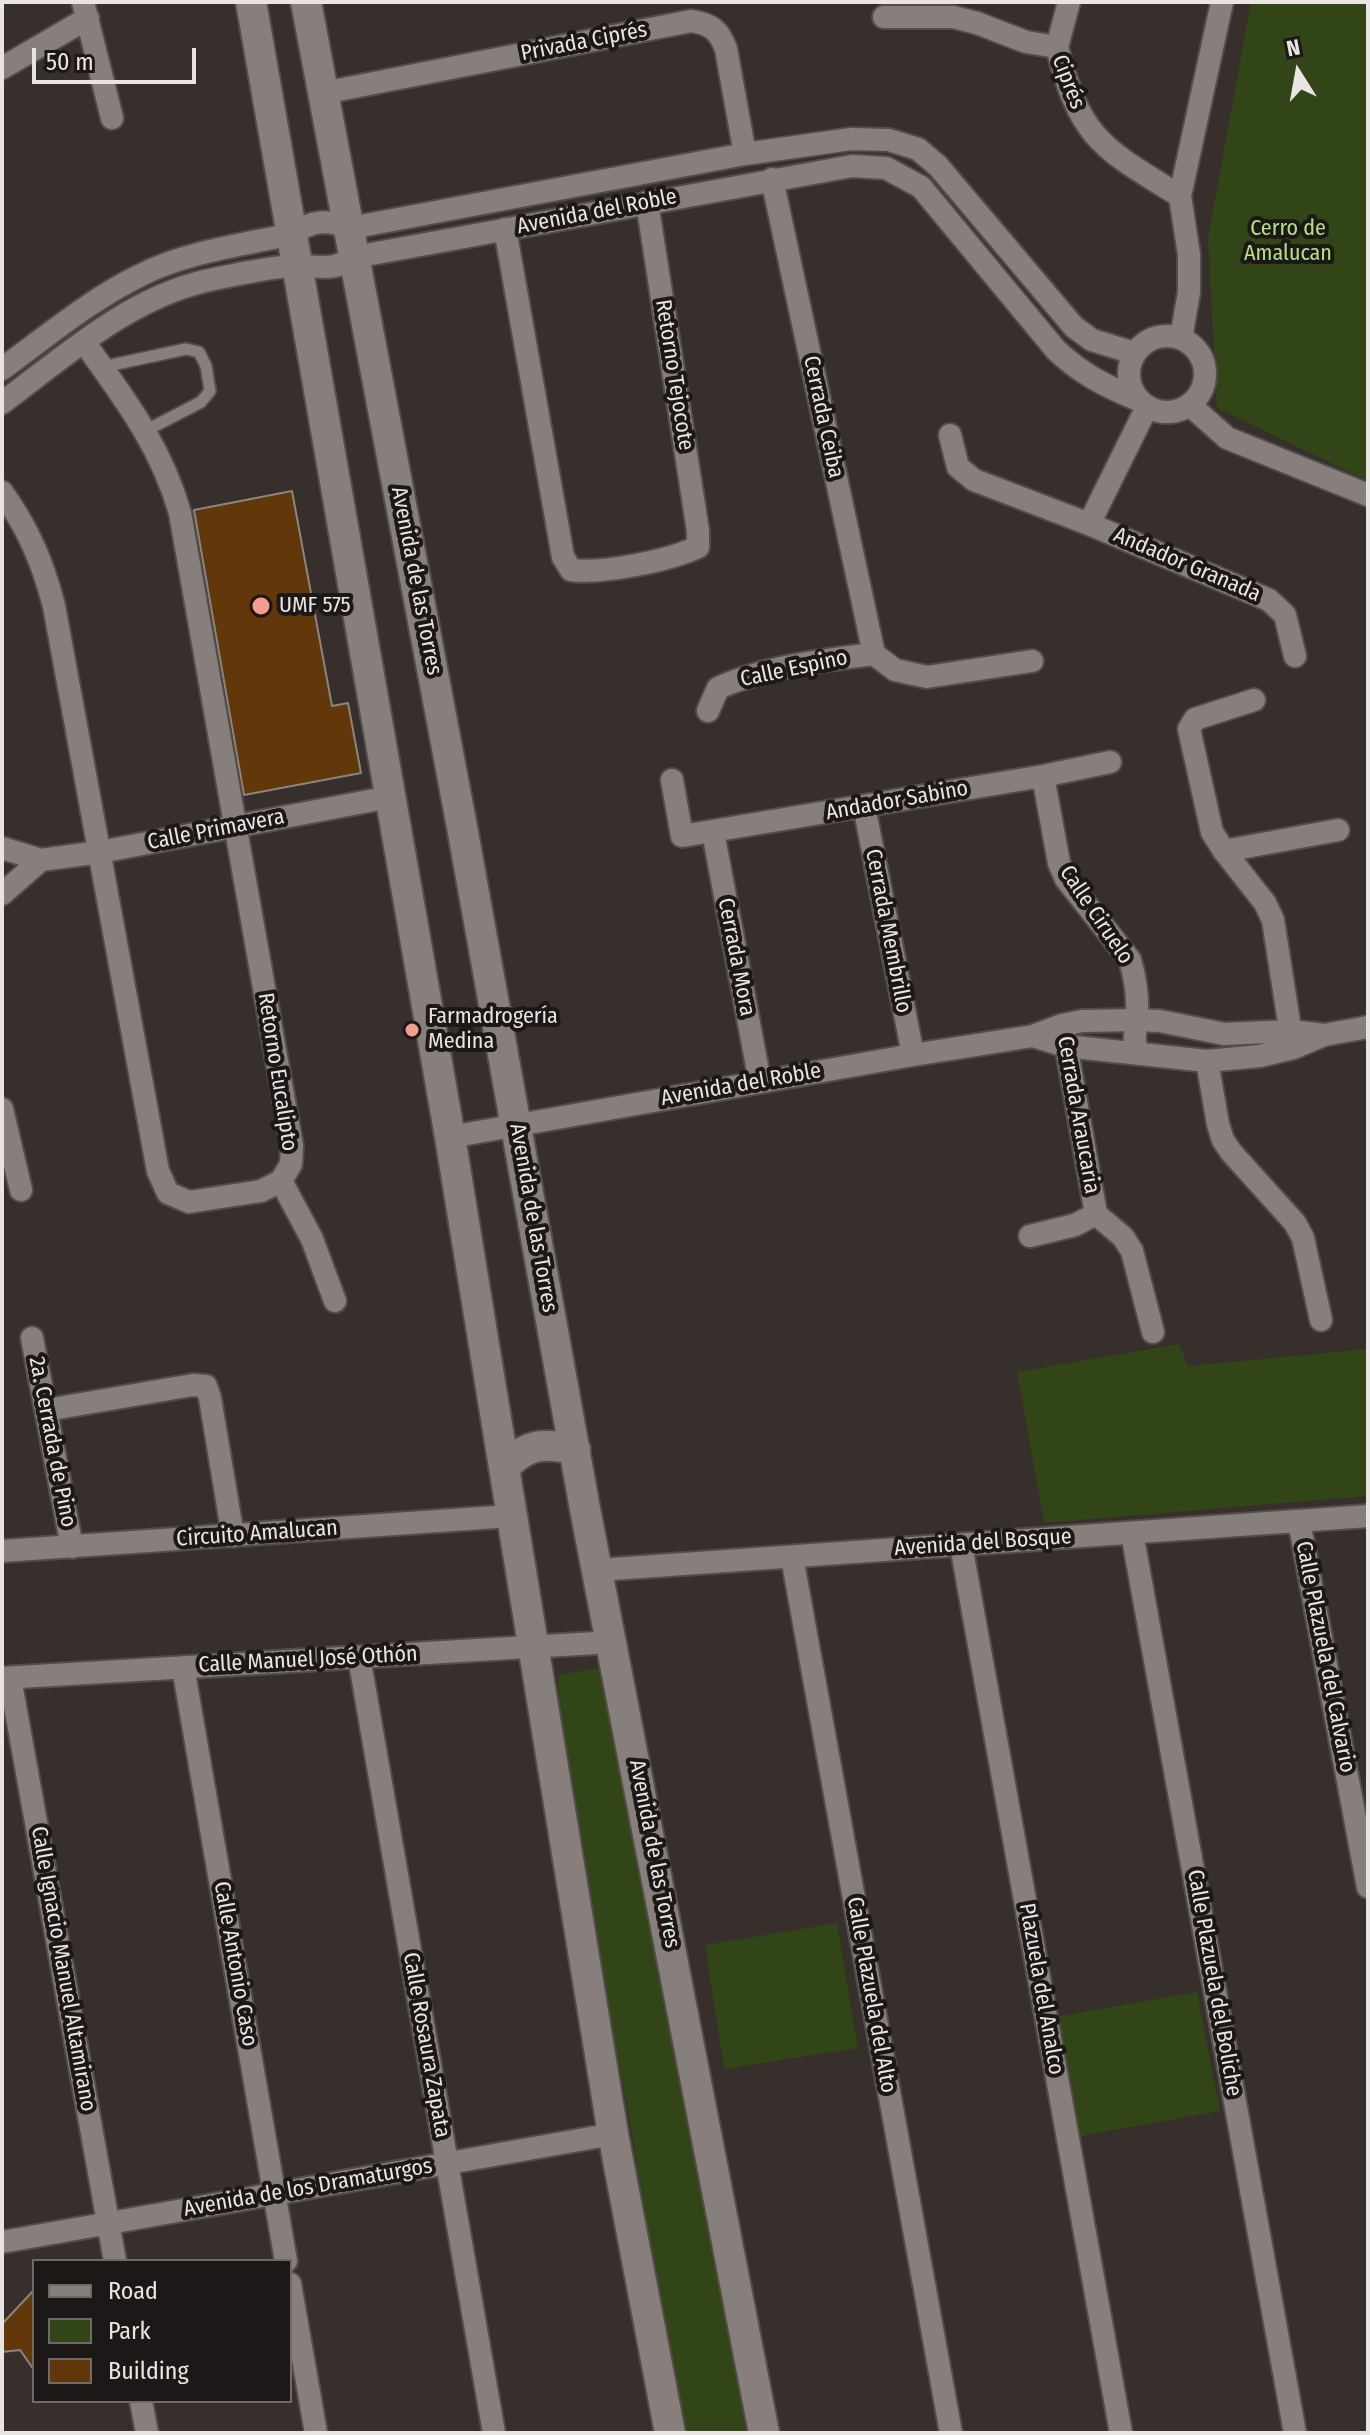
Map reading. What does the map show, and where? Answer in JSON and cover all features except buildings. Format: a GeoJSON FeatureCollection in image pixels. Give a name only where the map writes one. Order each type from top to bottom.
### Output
{"type":"FeatureCollection","features":[{"type":"Feature","properties":{"kind":"street"},"geometry":{"type":"LineString","coordinates":[[251,2],[450,1137],[613,2134],[670,2433]]}},
{"type":"Feature","properties":{"kind":"street","name":"Avenida de las Torres"},"geometry":{"type":"LineString","coordinates":[[306,2],[575,1449],[764,2433]]}},
{"type":"Feature","properties":{"kind":"street"},"geometry":{"type":"LineString","coordinates":[[1057,47],[1069,2]]}},
{"type":"Feature","properties":{"kind":"street"},"geometry":{"type":"LineString","coordinates":[[1181,338],[1189,292],[1189,268],[1180,196],[1222,2]]}},
{"type":"Feature","properties":{"kind":"street"},"geometry":{"type":"LineString","coordinates":[[2,68],[85,10],[112,118]]}},
{"type":"Feature","properties":{"kind":"street","name":"Ciprés"},"geometry":{"type":"LineString","coordinates":[[884,17],[953,17],[1026,42],[1057,47],[1067,87],[1079,114],[1098,141],[1118,158],[1180,196]]}},
{"type":"Feature","properties":{"kind":"street","name":"Privada Ciprés"},"geometry":{"type":"LineString","coordinates":[[323,93],[691,21],[707,23],[721,34],[726,49],[745,154]]}},
{"type":"Feature","properties":{"kind":"street","name":"Avenida del Roble"},"geometry":{"type":"LineString","coordinates":[[2,403],[84,342],[134,309],[167,292],[206,281],[297,266],[328,268],[352,243],[745,154],[851,139],[889,140],[918,149],[938,166],[1074,327],[1092,340],[1134,353]]}},
{"type":"Feature","properties":{"kind":"street","name":"Avenida del Roble"},"geometry":{"type":"LineString","coordinates":[[352,243],[505,229],[852,166],[886,168],[921,187],[1056,350],[1076,369],[1142,403]]}},
{"type":"Feature","properties":{"kind":"street","name":"Cerrada Ceiba"},"geometry":{"type":"LineString","coordinates":[[772,179],[874,654]]}},
{"type":"Feature","properties":{"kind":"street","name":"Retorno Tejocote"},"geometry":{"type":"LineString","coordinates":[[505,229],[563,557],[571,570],[587,572],[680,555],[698,547],[698,531],[647,202]]}},
{"type":"Feature","properties":{"kind":"street","name":"Avenida del Roble"},"geometry":{"type":"LineString","coordinates":[[2,369],[89,305],[139,275],[177,260],[292,234],[305,225],[319,221],[332,221],[352,243]]}},
{"type":"Feature","properties":{"kind":"street"},"geometry":{"type":"LineString","coordinates":[[1164,336],[1181,338],[1195,348],[1204,361],[1206,378],[1201,393],[1190,405],[1179,411],[1161,412],[1142,403],[1128,376],[1134,353],[1147,341],[1164,336]]}},
{"type":"Feature","properties":{"kind":"street","name":"Retorno Eucalipto"},"geometry":{"type":"LineString","coordinates":[[2,492],[31,536],[45,570],[158,1171],[168,1193],[189,1202],[261,1191],[281,1181],[291,1164],[292,1146],[180,513],[170,478],[145,431],[84,342]]}},
{"type":"Feature","properties":{"kind":"street"},"geometry":{"type":"LineString","coordinates":[[1089,524],[1142,403]]}},
{"type":"Feature","properties":{"kind":"street"},"geometry":{"type":"LineString","coordinates":[[1190,405],[1227,438],[1368,495]]}},
{"type":"Feature","properties":{"kind":"street","name":"Andador Granada"},"geometry":{"type":"LineString","coordinates":[[950,435],[958,467],[965,475],[1269,600],[1285,615],[1295,656]]}},
{"type":"Feature","properties":{"kind":"street","name":"Calle Espino"},"geometry":{"type":"LineString","coordinates":[[708,711],[718,688],[742,677],[874,654],[895,670],[927,677],[1032,661]]}},
{"type":"Feature","properties":{"kind":"street"},"geometry":{"type":"LineString","coordinates":[[1254,700],[1195,719],[1189,729],[1212,832],[1265,903],[1273,920],[1292,1040]]}},
{"type":"Feature","properties":{"kind":"street","name":"Andador Sabino"},"geometry":{"type":"LineString","coordinates":[[672,780],[682,836],[1110,762]]}},
{"type":"Feature","properties":{"kind":"street","name":"Calle Ciruelo"},"geometry":{"type":"LineString","coordinates":[[1043,776],[1059,863],[1066,879],[1130,960],[1137,1020],[1133,1037],[1148,1055]]}},
{"type":"Feature","properties":{"kind":"street","name":"Calle Primavera"},"geometry":{"type":"LineString","coordinates":[[2,848],[41,860],[100,852],[390,797]]}},
{"type":"Feature","properties":{"kind":"street","name":"Cerrada Membrillo"},"geometry":{"type":"LineString","coordinates":[[864,806],[913,1055]]}},
{"type":"Feature","properties":{"kind":"street"},"geometry":{"type":"LineString","coordinates":[[1224,851],[1338,830]]}},
{"type":"Feature","properties":{"kind":"street","name":"Cerrada Mora"},"geometry":{"type":"LineString","coordinates":[[713,832],[760,1082]]}},
{"type":"Feature","properties":{"kind":"street"},"geometry":{"type":"LineString","coordinates":[[2,894],[41,860]]}},
{"type":"Feature","properties":{"kind":"street","name":"Avenida del Roble"},"geometry":{"type":"LineString","coordinates":[[1064,1035],[1099,1019],[1160,1021],[1224,1034],[1292,1040]]}},
{"type":"Feature","properties":{"kind":"street"},"geometry":{"type":"LineString","coordinates":[[1148,1055],[1165,1039],[1160,1021]]}},
{"type":"Feature","properties":{"kind":"street","name":"Avenida del Roble"},"geometry":{"type":"LineString","coordinates":[[450,1137],[1033,1036],[1064,1035],[1148,1055],[1207,1061],[1247,1058],[1292,1040],[1368,1027]]}},
{"type":"Feature","properties":{"kind":"street","name":"Cerrada Araucaria"},"geometry":{"type":"LineString","coordinates":[[1064,1035],[1096,1214],[1123,1237],[1132,1251],[1153,1332]]}},
{"type":"Feature","properties":{"kind":"street"},"geometry":{"type":"LineString","coordinates":[[1207,1061],[1223,1140],[1295,1223],[1303,1238],[1321,1320]]}},
{"type":"Feature","properties":{"kind":"street"},"geometry":{"type":"LineString","coordinates":[[2,1109],[21,1190]]}},
{"type":"Feature","properties":{"kind":"street"},"geometry":{"type":"LineString","coordinates":[[281,1181],[312,1239],[335,1301]]}},
{"type":"Feature","properties":{"kind":"street"},"geometry":{"type":"LineString","coordinates":[[1030,1236],[1075,1225],[1096,1214]]}},
{"type":"Feature","properties":{"kind":"street","name":"2a. Cerrada de Pino"},"geometry":{"type":"LineString","coordinates":[[32,1338],[72,1547]]}},
{"type":"Feature","properties":{"kind":"street"},"geometry":{"type":"LineString","coordinates":[[46,1410],[193,1385],[206,1386],[233,1536]]}},
{"type":"Feature","properties":{"kind":"street"},"geometry":{"type":"LineString","coordinates":[[504,1468],[516,1454],[534,1446],[575,1449]]}},
{"type":"Feature","properties":{"kind":"street","name":"Circuito Amalucan"},"geometry":{"type":"LineString","coordinates":[[2,1551],[511,1516]]}},
{"type":"Feature","properties":{"kind":"street","name":"Avenida del Bosque"},"geometry":{"type":"LineString","coordinates":[[598,1570],[1368,1516]]}},
{"type":"Feature","properties":{"kind":"street","name":"Calle Plazuela del Calvario"},"geometry":{"type":"LineString","coordinates":[[1299,1521],[1368,1887]]}},
{"type":"Feature","properties":{"kind":"street","name":"Calle Plazuela del Boliche"},"geometry":{"type":"LineString","coordinates":[[1132,1533],[1295,2433]]}},
{"type":"Feature","properties":{"kind":"street","name":"Plazuela del Analco"},"geometry":{"type":"LineString","coordinates":[[961,1545],[1121,2433]]}},
{"type":"Feature","properties":{"kind":"street","name":"Calle Plazuela del Alto"},"geometry":{"type":"LineString","coordinates":[[792,1557],[951,2433]]}},
{"type":"Feature","properties":{"kind":"street","name":"Calle Manuel José Othón"},"geometry":{"type":"LineString","coordinates":[[6,1678],[613,1642]]}},
{"type":"Feature","properties":{"kind":"street","name":"Calle Rosaura Zapata"},"geometry":{"type":"LineString","coordinates":[[359,1657],[494,2433]]}},
{"type":"Feature","properties":{"kind":"street","name":"Calle Antonio Caso"},"geometry":{"type":"LineString","coordinates":[[183,1667],[286,2259]]}},
{"type":"Feature","properties":{"kind":"street","name":"Calle Ignacio Manuel Altamirano"},"geometry":{"type":"LineString","coordinates":[[6,1678],[115,2259]]}},
{"type":"Feature","properties":{"kind":"street","name":"Avenida de los Dramaturgos"},"geometry":{"type":"LineString","coordinates":[[2,2242],[613,2134]]}},
{"type":"Feature","properties":{"kind":"street"},"geometry":{"type":"LineString","coordinates":[[292,2295],[316,2433]]}},
{"type":"Feature","properties":{"kind":"street"},"geometry":{"type":"LineString","coordinates":[[141,2403],[147,2433]]}},
{"type":"Feature","properties":{"kind":"lane"},"geometry":{"type":"LineString","coordinates":[[102,367],[186,349],[199,352],[206,366],[210,391],[201,402],[145,431]]}},
{"type":"Feature","properties":{"kind":"green space","name":"Cerro de Amalucan"},"geometry":{"type":"Polygon","coordinates":[[[1251,2],[1368,2],[1368,481],[1217,408],[1208,238],[1251,2]]]}},
{"type":"Feature","properties":{"kind":"green space"},"geometry":{"type":"Polygon","coordinates":[[[1179,1344],[1188,1366],[1368,1349],[1368,1496],[1044,1523],[1017,1372],[1179,1344]]]}},
{"type":"Feature","properties":{"kind":"green space"},"geometry":{"type":"Polygon","coordinates":[[[605,1667],[749,2433],[682,2433],[661,2323],[630,2122],[554,1727],[559,1703],[558,1675],[605,1667]]]}},
{"type":"Feature","properties":{"kind":"green space"},"geometry":{"type":"Polygon","coordinates":[[[837,1923],[858,2048],[724,2069],[705,1945],[837,1923]]]}},
{"type":"Feature","properties":{"kind":"green space"},"geometry":{"type":"Polygon","coordinates":[[[1197,1992],[1220,2111],[1080,2136],[1055,2017],[1197,1992]]]}},
{"type":"Feature","properties":{"kind":"place","name":"UMF 575"},"geometry":{"type":"Point","coordinates":[261,606]}},
{"type":"Feature","properties":{"kind":"place","name":"Farmadrogería Medina"},"geometry":{"type":"Point","coordinates":[412,1030]}}]}
